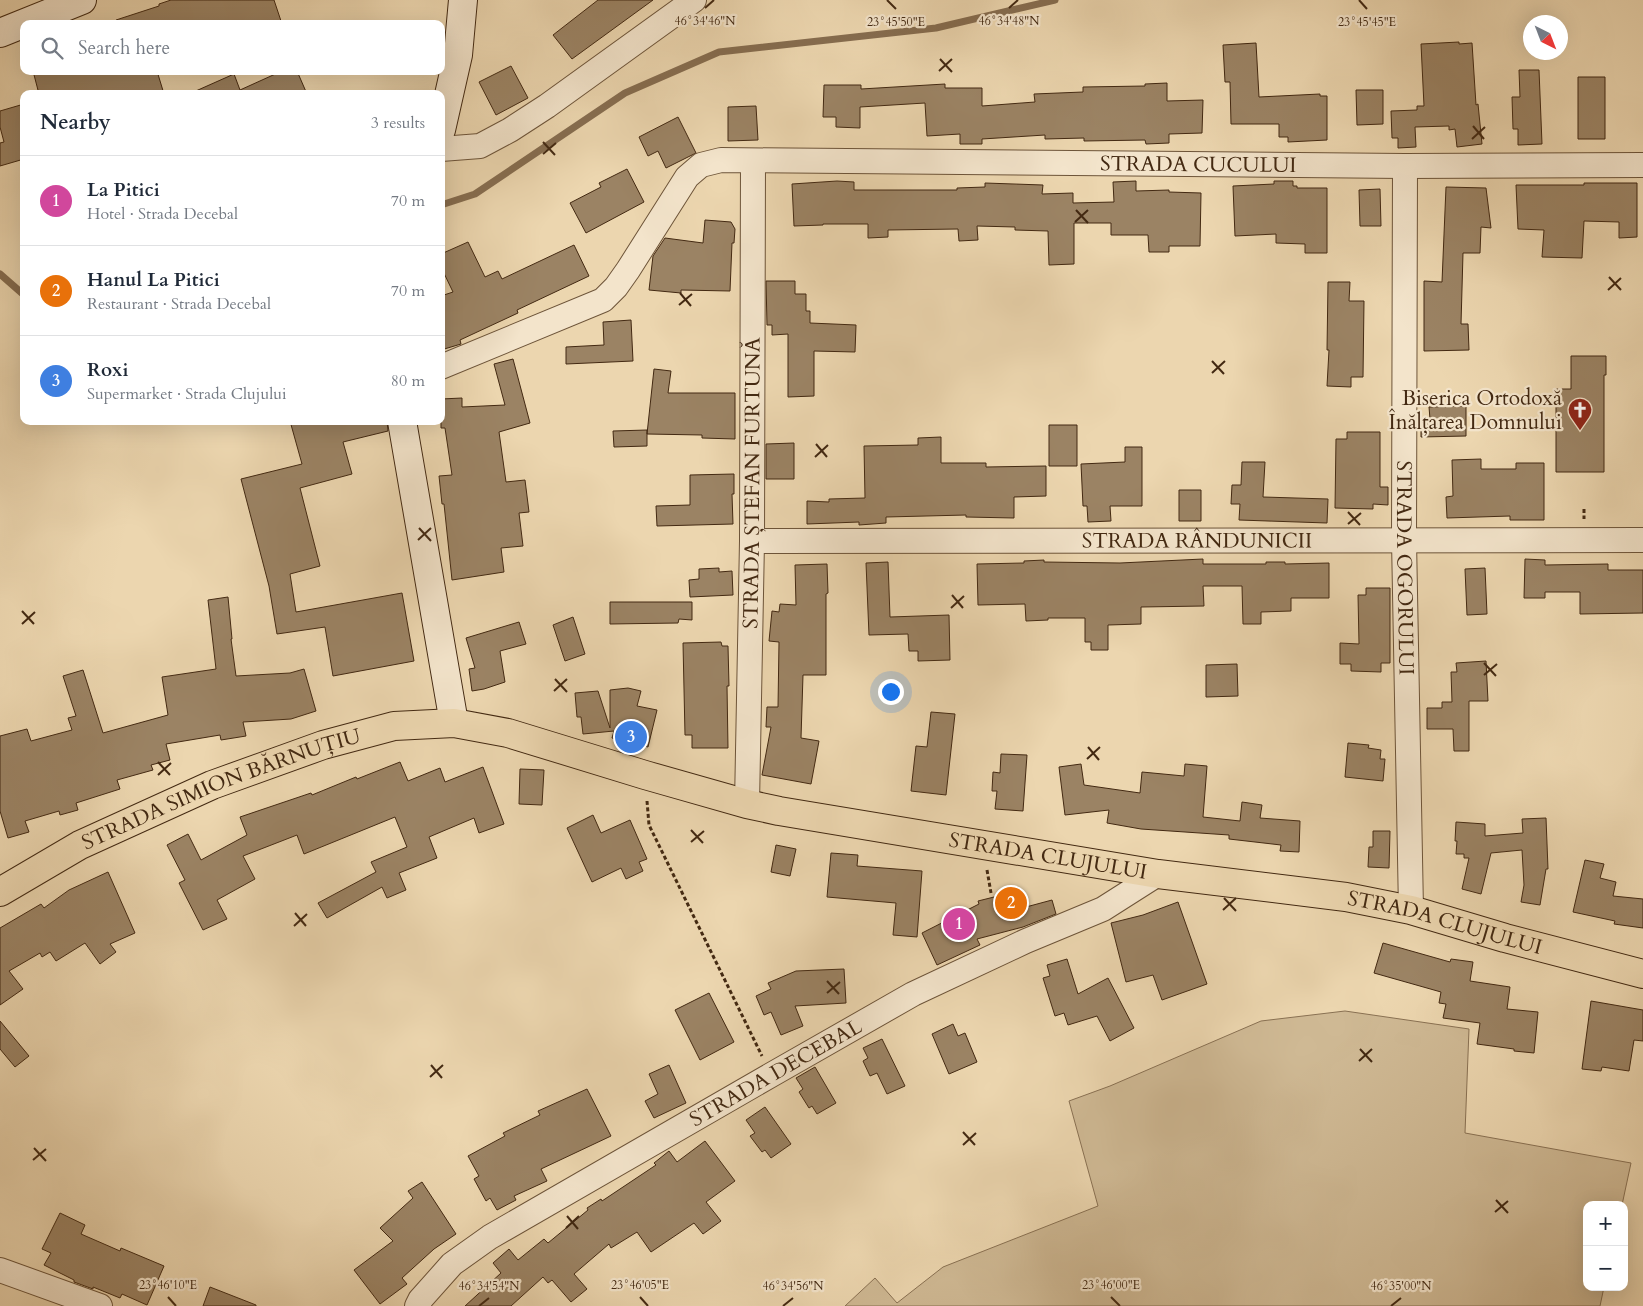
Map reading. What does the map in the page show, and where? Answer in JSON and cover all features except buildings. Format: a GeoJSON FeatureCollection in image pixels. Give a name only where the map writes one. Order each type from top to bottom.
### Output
{"type":"FeatureCollection","features":[{"type":"Feature","properties":{"kind":"main road","name":"STRADA CLUJULUI"},"geometry":{"type":"LineString","coordinates":[[454,723],[508,733],[645,775],[747,804],[779,811],[1158,874],[1346,897],[1411,910],[1505,938],[1643,974]]}},
{"type":"Feature","properties":{"kind":"main road","name":"STRADA SIMION BĂRNUȚIU"},"geometry":{"type":"LineString","coordinates":[[0,892],[80,845],[212,785],[338,740],[394,726],[454,723]]}},
{"type":"Feature","properties":{"kind":"street"},"geometry":{"type":"LineString","coordinates":[[32,20],[82,0]]}},
{"type":"Feature","properties":{"kind":"street"},"geometry":{"type":"LineString","coordinates":[[445,112],[458,55],[463,0]]}},
{"type":"Feature","properties":{"kind":"street"},"geometry":{"type":"LineString","coordinates":[[445,149],[480,146],[510,130],[547,106],[694,0]]}},
{"type":"Feature","properties":{"kind":"street"},"geometry":{"type":"LineString","coordinates":[[0,33],[20,25]]}},
{"type":"Feature","properties":{"kind":"street","name":"STRADA CUCULUI"},"geometry":{"type":"LineString","coordinates":[[445,365],[603,300],[616,287],[628,270],[686,177],[701,165],[721,160],[1405,166],[1643,165]]}},
{"type":"Feature","properties":{"kind":"street","name":"STRADA ȘTEFAN FURTUNĂ"},"geometry":{"type":"LineString","coordinates":[[747,804],[752,542],[753,161]]}},
{"type":"Feature","properties":{"kind":"street","name":"STRADA OGORULUI"},"geometry":{"type":"LineString","coordinates":[[1405,166],[1404,540],[1411,910]]}},
{"type":"Feature","properties":{"kind":"street"},"geometry":{"type":"LineString","coordinates":[[403,425],[454,723]]}},
{"type":"Feature","properties":{"kind":"street","name":"STRADA RÂNDUNICII"},"geometry":{"type":"LineString","coordinates":[[752,542],[1643,540]]}},
{"type":"Feature","properties":{"kind":"street","name":"STRADA DECEBAL"},"geometry":{"type":"LineString","coordinates":[[417,1306],[420,1300],[452,1264],[490,1237],[913,994],[1026,941],[1103,909],[1158,874]]}},
{"type":"Feature","properties":{"kind":"street"},"geometry":{"type":"LineString","coordinates":[[0,1270],[100,1306]]}},
{"type":"Feature","properties":{"kind":"path"},"geometry":{"type":"LineString","coordinates":[[645,775],[649,825],[771,1074]]}},
{"type":"Feature","properties":{"kind":"shaded area"},"geometry":{"type":"Polygon","coordinates":[[[1345,1011],[1469,1029],[1465,1133],[1631,1163],[1623,1201],[1583,1201],[1583,1291],[1603,1291],[1600,1306],[845,1306],[875,1278],[897,1303],[943,1267],[1098,1206],[1069,1101],[1110,1086],[1261,1021],[1345,1011]]]}},
{"type":"Feature","properties":{"kind":"waterway"},"geometry":{"type":"LineString","coordinates":[[445,204],[475,194],[625,93],[719,52],[936,28],[1055,0]]}},
{"type":"Feature","properties":{"kind":"waterway"},"geometry":{"type":"LineString","coordinates":[[0,274],[20,292]]}},
{"type":"Feature","properties":{"kind":"place","name":"Biserica Ortodoxă Înălțarea Domnului"},"geometry":{"type":"Point","coordinates":[1580,431]}},
{"type":"Feature","properties":{"kind":"place","name":"Roxi"},"geometry":{"type":"Point","coordinates":[631,737]}},
{"type":"Feature","properties":{"kind":"place","name":"Hanul La Pitici"},"geometry":{"type":"Point","coordinates":[1011,903]}},
{"type":"Feature","properties":{"kind":"place","name":"La Pitici"},"geometry":{"type":"Point","coordinates":[959,924]}}]}
